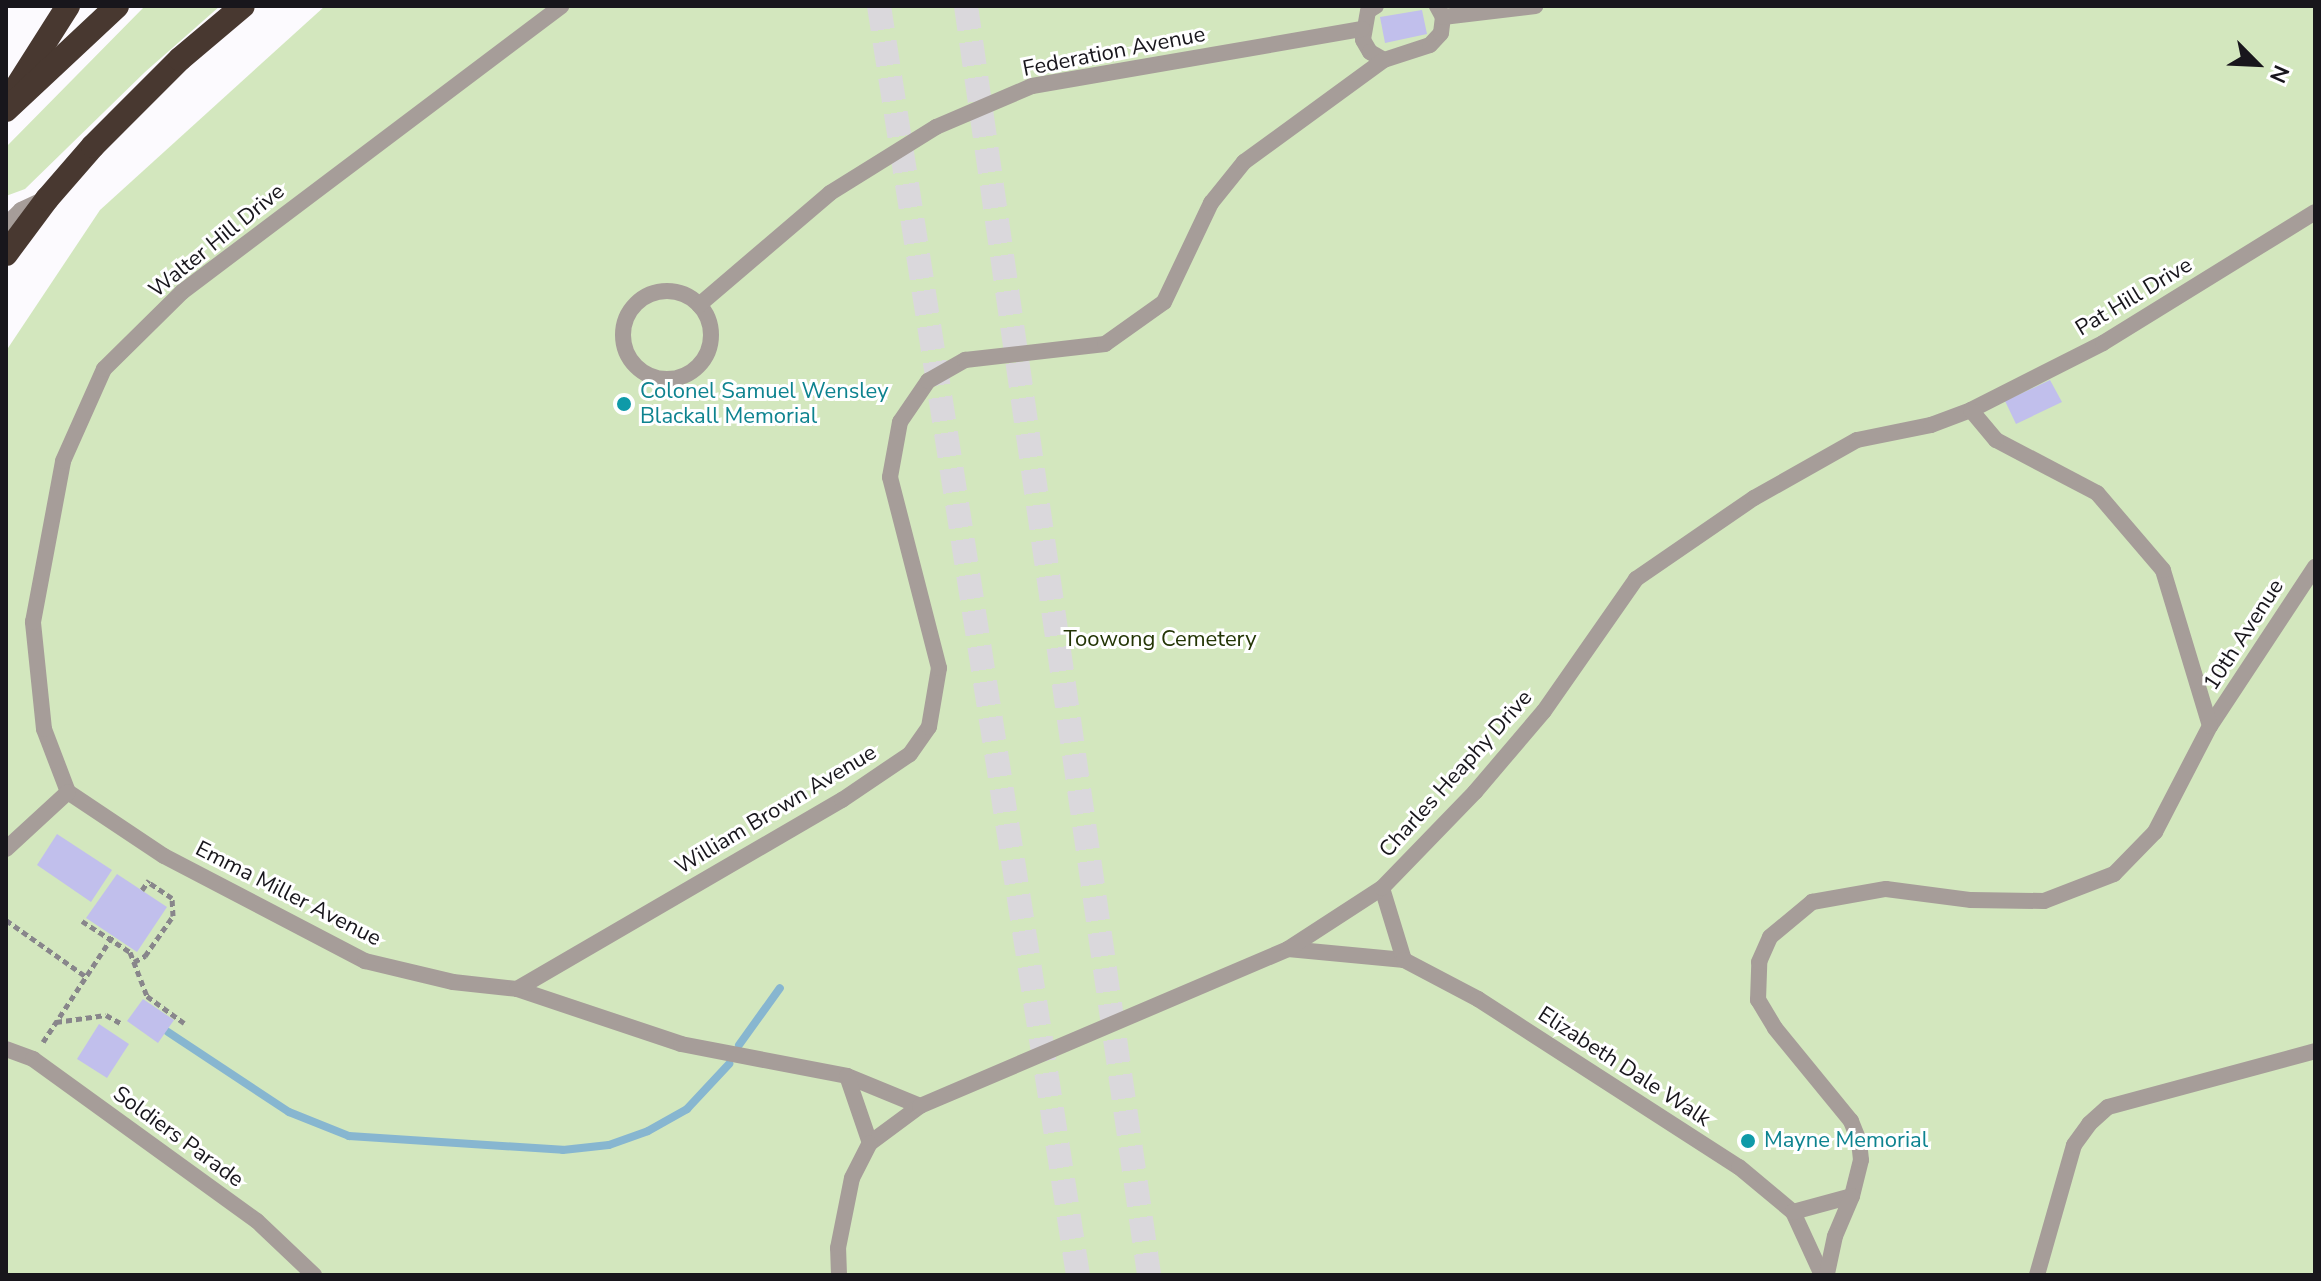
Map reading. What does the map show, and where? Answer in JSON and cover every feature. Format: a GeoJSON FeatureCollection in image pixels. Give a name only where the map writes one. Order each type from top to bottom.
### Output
{"type":"FeatureCollection","features":[{"type":"Feature","properties":{"kind":"highway"},"geometry":{"type":"LineString","coordinates":[[6,103],[68,6]]}},
{"type":"Feature","properties":{"kind":"highway"},"geometry":{"type":"LineString","coordinates":[[6,110],[117,6]]}},
{"type":"Feature","properties":{"kind":"highway"},"geometry":{"type":"LineString","coordinates":[[6,254],[47,199],[134,103],[243,6]]}},
{"type":"Feature","properties":{"kind":"lane","name":"Walter Hill Drive"},"geometry":{"type":"LineString","coordinates":[[68,792],[44,729],[33,622],[63,461],[104,369],[182,292],[561,6]]}},
{"type":"Feature","properties":{"kind":"lane"},"geometry":{"type":"LineString","coordinates":[[1376,6],[1368,11],[1362,29],[1363,40],[1370,52],[1384,60]]}},
{"type":"Feature","properties":{"kind":"lane"},"geometry":{"type":"LineString","coordinates":[[1440,12],[1535,6]]}},
{"type":"Feature","properties":{"kind":"lane","name":"William Brown Avenue"},"geometry":{"type":"LineString","coordinates":[[517,989],[842,800],[910,754],[929,727],[939,668],[890,477],[900,422],[928,381],[965,360],[1105,344],[1164,302],[1211,203],[1244,162],[1384,60],[1430,45],[1441,33],[1440,12]]}},
{"type":"Feature","properties":{"kind":"lane","name":"Federation Avenue"},"geometry":{"type":"LineString","coordinates":[[699,305],[830,193],[936,127],[1032,86],[1362,29]]}},
{"type":"Feature","properties":{"kind":"lane"},"geometry":{"type":"LineString","coordinates":[[6,225],[21,210],[47,199]]}},
{"type":"Feature","properties":{"kind":"lane","name":"Pat Hill Drive"},"geometry":{"type":"LineString","coordinates":[[1971,410],[2103,343],[2315,212]]}},
{"type":"Feature","properties":{"kind":"lane"},"geometry":{"type":"LineString","coordinates":[[660,291],[674,291],[699,305],[711,332],[703,361],[678,378],[664,379],[637,368],[623,344],[623,329],[635,304],[660,291]]}},
{"type":"Feature","properties":{"kind":"lane"},"geometry":{"type":"LineString","coordinates":[[1971,410],[1996,440],[2097,493],[2163,570],[2210,726]]}},
{"type":"Feature","properties":{"kind":"lane","name":"Charles Heaphy Drive"},"geometry":{"type":"LineString","coordinates":[[870,1143],[920,1106],[1288,949],[1382,888],[1475,792],[1544,711],[1636,579],[1754,498],[1857,440],[1931,425],[1971,410]]}},
{"type":"Feature","properties":{"kind":"lane","name":"10th Avenue"},"geometry":{"type":"LineString","coordinates":[[1824,1275],[1835,1236],[1852,1196],[1861,1160],[1859,1141],[1851,1121],[1775,1028],[1758,1000],[1759,962],[1770,937],[1812,902],[1886,889],[1971,900],[2044,901],[2114,874],[2155,832],[2210,726],[2315,567]]}},
{"type":"Feature","properties":{"kind":"lane"},"geometry":{"type":"LineString","coordinates":[[6,849],[68,792]]}},
{"type":"Feature","properties":{"kind":"lane","name":"Emma Miller Avenue"},"geometry":{"type":"LineString","coordinates":[[68,792],[164,856],[365,961],[453,982],[517,989],[681,1044],[847,1076],[920,1106]]}},
{"type":"Feature","properties":{"kind":"lane"},"geometry":{"type":"LineString","coordinates":[[1288,949],[1404,960],[1382,888]]}},
{"type":"Feature","properties":{"kind":"lane","name":"Elizabeth Dale Walk"},"geometry":{"type":"LineString","coordinates":[[1404,960],[1478,999],[1739,1167],[1793,1212],[1824,1275]]}},
{"type":"Feature","properties":{"kind":"lane","name":"Soldiers Parade"},"geometry":{"type":"LineString","coordinates":[[6,1049],[33,1059],[257,1221],[314,1275]]}},
{"type":"Feature","properties":{"kind":"lane"},"geometry":{"type":"LineString","coordinates":[[2037,1275],[2074,1145],[2089,1124],[2108,1107],[2315,1051]]}},
{"type":"Feature","properties":{"kind":"lane"},"geometry":{"type":"LineString","coordinates":[[839,1275],[838,1248],[852,1178],[870,1143],[847,1076]]}},
{"type":"Feature","properties":{"kind":"lane"},"geometry":{"type":"LineString","coordinates":[[1793,1212],[1852,1196]]}},
{"type":"Feature","properties":{"kind":"path"},"geometry":{"type":"LineString","coordinates":[[134,962],[145,956],[173,916],[172,898],[148,882]]}},
{"type":"Feature","properties":{"kind":"path"},"geometry":{"type":"LineString","coordinates":[[6,920],[85,976]]}},
{"type":"Feature","properties":{"kind":"path"},"geometry":{"type":"LineString","coordinates":[[82,921],[112,937],[130,952],[147,996],[184,1023]]}},
{"type":"Feature","properties":{"kind":"path"},"geometry":{"type":"LineString","coordinates":[[33,1059],[112,937]]}},
{"type":"Feature","properties":{"kind":"path"},"geometry":{"type":"LineString","coordinates":[[55,1022],[106,1015],[122,1024]]}},
{"type":"Feature","properties":{"kind":"green space"},"geometry":{"type":"Polygon","coordinates":[[[145,6],[220,6],[145,72],[25,189],[6,196],[6,147],[145,6]]]}},
{"type":"Feature","properties":{"kind":"green space","name":"Toowong Cemetery"},"geometry":{"type":"Polygon","coordinates":[[[325,6],[2315,6],[2315,1275],[6,1275],[6,351],[100,210],[325,6]]]}},
{"type":"Feature","properties":{"kind":"building"},"geometry":{"type":"Polygon","coordinates":[[[1422,10],[1427,34],[1385,43],[1380,17],[1422,10]]]}},
{"type":"Feature","properties":{"kind":"building"},"geometry":{"type":"Polygon","coordinates":[[[2050,380],[2062,402],[2016,424],[2005,401],[2050,380]]]}},
{"type":"Feature","properties":{"kind":"building"},"geometry":{"type":"Polygon","coordinates":[[[57,834],[112,870],[91,902],[37,865],[57,834]]]}},
{"type":"Feature","properties":{"kind":"building"},"geometry":{"type":"Polygon","coordinates":[[[117,874],[167,907],[137,952],[86,918],[117,874]]]}},
{"type":"Feature","properties":{"kind":"building"},"geometry":{"type":"Polygon","coordinates":[[[143,999],[174,1020],[158,1043],[127,1021],[143,999]]]}},
{"type":"Feature","properties":{"kind":"building"},"geometry":{"type":"Polygon","coordinates":[[[99,1024],[129,1044],[107,1078],[77,1059],[99,1024]]]}},
{"type":"Feature","properties":{"kind":"waterway"},"geometry":{"type":"LineString","coordinates":[[739,1045],[780,988]]}},
{"type":"Feature","properties":{"kind":"waterway"},"geometry":{"type":"LineString","coordinates":[[168,1032],[289,1112],[349,1136],[563,1150],[609,1145],[648,1131],[687,1109],[729,1064]]}},
{"type":"Feature","properties":{"kind":"tunnel"},"geometry":{"type":"LineString","coordinates":[[879,6],[1078,1275]]}},
{"type":"Feature","properties":{"kind":"tunnel"},"geometry":{"type":"LineString","coordinates":[[966,6],[1149,1275]]}},
{"type":"Feature","properties":{"kind":"place","name":"Colonel Samuel Wensley Blackall Memorial"},"geometry":{"type":"Point","coordinates":[624,404]}},
{"type":"Feature","properties":{"kind":"place","name":"Mayne Memorial"},"geometry":{"type":"Point","coordinates":[1748,1141]}}]}
